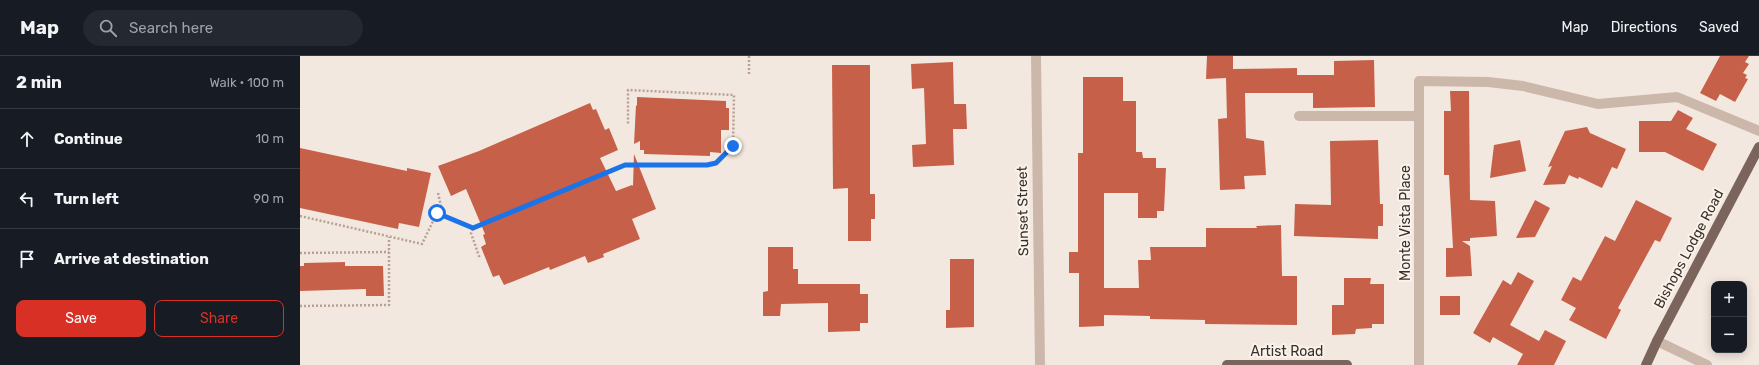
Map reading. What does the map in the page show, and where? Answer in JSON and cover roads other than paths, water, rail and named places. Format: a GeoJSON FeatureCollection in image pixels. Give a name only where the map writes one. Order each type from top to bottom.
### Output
{"type":"FeatureCollection","features":[{"type":"Feature","properties":{"kind":"main road","name":"Bishops Lodge Road"},"geometry":{"type":"LineString","coordinates":[[1646,365],[1657,341],[1759,147]]}},
{"type":"Feature","properties":{"kind":"main road","name":"Artist Road"},"geometry":{"type":"LineString","coordinates":[[1227,365],[1347,365]]}},
{"type":"Feature","properties":{"kind":"street","name":"Sunset Street"},"geometry":{"type":"LineString","coordinates":[[1036,56],[1040,365]]}},
{"type":"Feature","properties":{"kind":"street","name":"Monte Vista Place"},"geometry":{"type":"LineString","coordinates":[[1419,365],[1419,81],[1488,82],[1523,86],[1598,104],[1677,97],[1759,130]]}},
{"type":"Feature","properties":{"kind":"street"},"geometry":{"type":"LineString","coordinates":[[1299,116],[1419,116]]}},
{"type":"Feature","properties":{"kind":"street"},"geometry":{"type":"LineString","coordinates":[[1657,341],[1708,365]]}}]}
